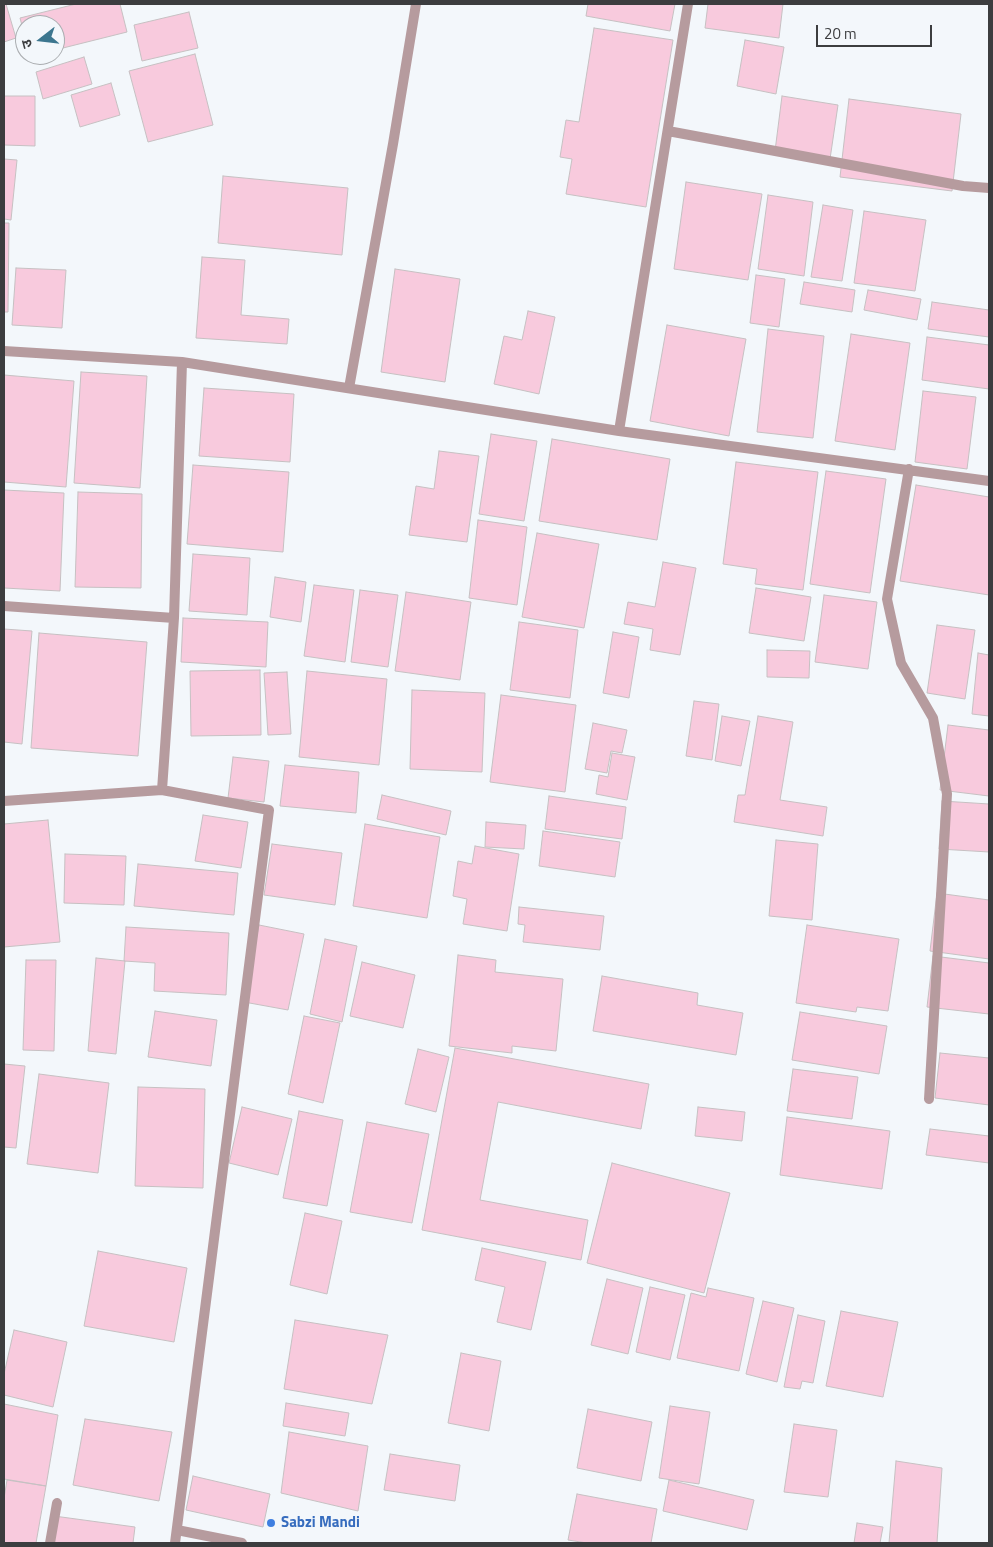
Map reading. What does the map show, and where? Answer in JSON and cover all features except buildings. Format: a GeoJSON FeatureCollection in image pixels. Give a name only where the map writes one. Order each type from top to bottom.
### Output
{"type":"FeatureCollection","features":[{"type":"Feature","properties":{"kind":"street"},"geometry":{"type":"LineString","coordinates":[[349,388],[416,4]]}},
{"type":"Feature","properties":{"kind":"street"},"geometry":{"type":"LineString","coordinates":[[619,431],[688,4]]}},
{"type":"Feature","properties":{"kind":"street"},"geometry":{"type":"LineString","coordinates":[[668,131],[964,186],[989,188]]}},
{"type":"Feature","properties":{"kind":"street"},"geometry":{"type":"LineString","coordinates":[[4,351],[182,362],[619,431],[989,481]]}},
{"type":"Feature","properties":{"kind":"street"},"geometry":{"type":"LineString","coordinates":[[162,790],[174,618],[182,362]]}},
{"type":"Feature","properties":{"kind":"street"},"geometry":{"type":"LineString","coordinates":[[909,469],[887,599],[901,663],[933,718],[947,794],[929,1099]]}},
{"type":"Feature","properties":{"kind":"street"},"geometry":{"type":"LineString","coordinates":[[4,606],[174,618]]}},
{"type":"Feature","properties":{"kind":"street"},"geometry":{"type":"LineString","coordinates":[[4,801],[162,790],[270,810],[175,1543]]}},
{"type":"Feature","properties":{"kind":"street"},"geometry":{"type":"LineString","coordinates":[[50,1543],[57,1503]]}},
{"type":"Feature","properties":{"kind":"street"},"geometry":{"type":"LineString","coordinates":[[176,1530],[242,1543]]}},
{"type":"Feature","properties":{"kind":"place","name":"Sabzi Mandi"},"geometry":{"type":"Point","coordinates":[271,1523]}}]}
